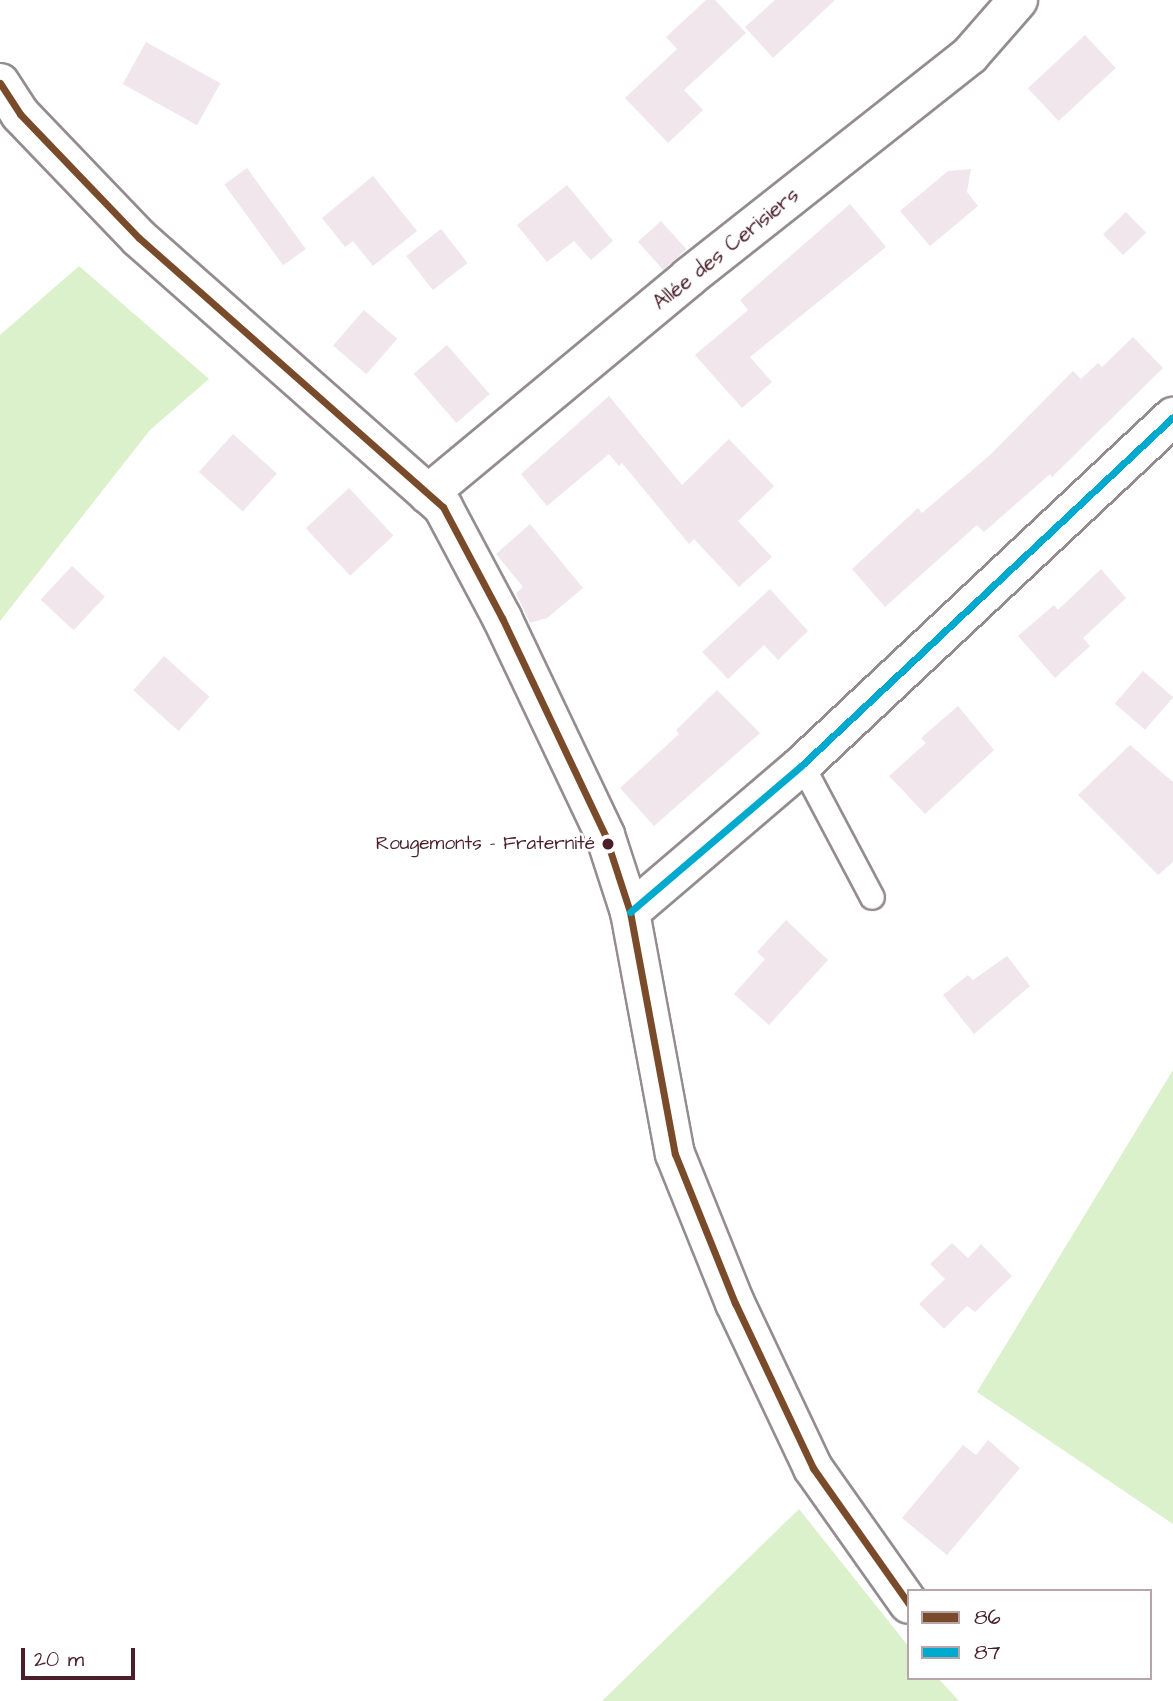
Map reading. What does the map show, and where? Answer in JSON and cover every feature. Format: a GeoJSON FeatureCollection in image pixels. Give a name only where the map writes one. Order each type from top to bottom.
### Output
{"type":"FeatureCollection","features":[{"type":"Feature","properties":{"kind":"street","name":"Allée des Cerisiers"},"geometry":{"type":"LineString","coordinates":[[428,494],[690,276],[970,55],[1018,0]]}},
{"type":"Feature","properties":{"kind":"street"},"geometry":{"type":"LineString","coordinates":[[0,83],[20,114],[139,238],[443,507],[502,618],[605,835],[630,912],[676,1154],[730,1291],[813,1468],[907,1601]]}},
{"type":"Feature","properties":{"kind":"street"},"geometry":{"type":"LineString","coordinates":[[630,912],[802,765],[1173,417]]}},
{"type":"Feature","properties":{"kind":"lane"},"geometry":{"type":"LineString","coordinates":[[802,765],[872,897]]}},
{"type":"Feature","properties":{"kind":"green space"},"geometry":{"type":"Polygon","coordinates":[[[79,266],[209,379],[150,430],[0,621],[0,335],[79,266]]]}},
{"type":"Feature","properties":{"kind":"green space"},"geometry":{"type":"Polygon","coordinates":[[[1173,1070],[1173,1524],[977,1392],[1173,1070]]]}},
{"type":"Feature","properties":{"kind":"green space"},"geometry":{"type":"Polygon","coordinates":[[[799,1509],[907,1644],[907,1680],[940,1680],[959,1701],[602,1701],[799,1509]]]}},
{"type":"Feature","properties":{"kind":"building"},"geometry":{"type":"Polygon","coordinates":[[[706,0],[715,0],[746,33],[684,90],[703,110],[668,143],[625,98],[677,49],[666,37],[706,0]]]}},
{"type":"Feature","properties":{"kind":"building"},"geometry":{"type":"Polygon","coordinates":[[[775,0],[835,0],[773,58],[745,27],[775,0]]]}},
{"type":"Feature","properties":{"kind":"building"},"geometry":{"type":"Polygon","coordinates":[[[1085,35],[1116,68],[1059,121],[1028,88],[1085,35]]]}},
{"type":"Feature","properties":{"kind":"building"},"geometry":{"type":"Polygon","coordinates":[[[146,42],[220,83],[197,125],[123,84],[146,42]]]}},
{"type":"Feature","properties":{"kind":"building"},"geometry":{"type":"Polygon","coordinates":[[[247,168],[306,249],[283,265],[224,184],[247,168]]]}},
{"type":"Feature","properties":{"kind":"building"},"geometry":{"type":"Polygon","coordinates":[[[971,169],[967,192],[978,206],[930,246],[900,211],[948,171],[971,169]]]}},
{"type":"Feature","properties":{"kind":"building"},"geometry":{"type":"Polygon","coordinates":[[[373,176],[417,231],[373,266],[353,241],[345,247],[322,218],[373,176]]]}},
{"type":"Feature","properties":{"kind":"building"},"geometry":{"type":"Polygon","coordinates":[[[567,185],[613,241],[591,260],[574,241],[547,262],[517,225],[567,185]]]}},
{"type":"Feature","properties":{"kind":"building"},"geometry":{"type":"Polygon","coordinates":[[[850,204],[886,247],[750,357],[772,382],[742,408],[695,355],[748,310],[740,300],[850,204]]]}},
{"type":"Feature","properties":{"kind":"building"},"geometry":{"type":"Polygon","coordinates":[[[1126,212],[1146,233],[1123,255],[1103,234],[1126,212]]]}},
{"type":"Feature","properties":{"kind":"building"},"geometry":{"type":"Polygon","coordinates":[[[661,221],[686,249],[663,270],[638,242],[661,221]]]}},
{"type":"Feature","properties":{"kind":"building"},"geometry":{"type":"Polygon","coordinates":[[[441,229],[467,263],[433,290],[406,256],[441,229]]]}},
{"type":"Feature","properties":{"kind":"building"},"geometry":{"type":"Polygon","coordinates":[[[364,310],[397,339],[366,374],[333,345],[364,310]]]}},
{"type":"Feature","properties":{"kind":"building"},"geometry":{"type":"Polygon","coordinates":[[[1133,337],[1163,368],[1052,477],[1050,474],[984,532],[977,525],[885,607],[852,569],[918,508],[922,513],[990,455],[1073,371],[1081,379],[1098,363],[1102,367],[1133,337]]]}},
{"type":"Feature","properties":{"kind":"building"},"geometry":{"type":"Polygon","coordinates":[[[447,345],[490,394],[456,423],[414,374],[447,345]]]}},
{"type":"Feature","properties":{"kind":"building"},"geometry":{"type":"Polygon","coordinates":[[[609,396],[682,485],[729,439],[774,486],[738,521],[772,557],[739,587],[694,539],[689,544],[622,463],[619,466],[609,454],[547,506],[521,474],[609,396]]]}},
{"type":"Feature","properties":{"kind":"building"},"geometry":{"type":"Polygon","coordinates":[[[233,434],[277,473],[243,511],[199,472],[233,434]]]}},
{"type":"Feature","properties":{"kind":"building"},"geometry":{"type":"Polygon","coordinates":[[[349,488],[393,536],[350,576],[306,528],[349,488]]]}},
{"type":"Feature","properties":{"kind":"building"},"geometry":{"type":"Polygon","coordinates":[[[530,524],[583,588],[547,618],[530,623],[516,593],[523,587],[496,554],[530,524]]]}},
{"type":"Feature","properties":{"kind":"building"},"geometry":{"type":"Polygon","coordinates":[[[72,566],[105,597],[74,630],[41,600],[72,566]]]}},
{"type":"Feature","properties":{"kind":"building"},"geometry":{"type":"Polygon","coordinates":[[[1101,569],[1126,598],[1083,638],[1090,646],[1055,678],[1018,636],[1054,605],[1058,610],[1101,569]]]}},
{"type":"Feature","properties":{"kind":"building"},"geometry":{"type":"Polygon","coordinates":[[[770,589],[808,631],[778,660],[764,645],[728,679],[702,652],[770,589]]]}},
{"type":"Feature","properties":{"kind":"building"},"geometry":{"type":"Polygon","coordinates":[[[164,656],[209,697],[179,731],[133,690],[164,656]]]}},
{"type":"Feature","properties":{"kind":"building"},"geometry":{"type":"Polygon","coordinates":[[[1143,671],[1173,697],[1145,730],[1115,703],[1143,671]]]}},
{"type":"Feature","properties":{"kind":"building"},"geometry":{"type":"Polygon","coordinates":[[[717,690],[760,733],[654,826],[620,788],[679,734],[676,730],[717,690]]]}},
{"type":"Feature","properties":{"kind":"building"},"geometry":{"type":"Polygon","coordinates":[[[958,706],[994,750],[925,814],[889,776],[926,743],[921,738],[958,706]]]}},
{"type":"Feature","properties":{"kind":"building"},"geometry":{"type":"Polygon","coordinates":[[[1130,745],[1173,782],[1173,862],[1158,875],[1078,795],[1130,745]]]}},
{"type":"Feature","properties":{"kind":"building"},"geometry":{"type":"Polygon","coordinates":[[[786,920],[828,960],[769,1025],[734,994],[765,959],[757,952],[786,920]]]}},
{"type":"Feature","properties":{"kind":"building"},"geometry":{"type":"Polygon","coordinates":[[[1007,956],[1030,986],[974,1034],[943,995],[968,975],[973,980],[1007,956]]]}},
{"type":"Feature","properties":{"kind":"building"},"geometry":{"type":"Polygon","coordinates":[[[952,1243],[968,1258],[981,1244],[1012,1276],[975,1312],[967,1306],[944,1329],[919,1304],[945,1279],[930,1264],[952,1243]]]}},
{"type":"Feature","properties":{"kind":"building"},"geometry":{"type":"Polygon","coordinates":[[[988,1440],[1020,1468],[947,1555],[902,1518],[963,1445],[976,1455],[988,1440]]]}},
{"type":"Feature","properties":{"kind":"transit line","name":"86"},"geometry":{"type":"LineString","coordinates":[[0,83],[20,114],[139,238],[443,507],[502,618],[605,835],[630,912],[675,1154],[735,1303],[813,1468],[907,1601]]}},
{"type":"Feature","properties":{"kind":"transit line","name":"87"},"geometry":{"type":"LineString","coordinates":[[630,912],[802,765],[1173,417]]}},
{"type":"Feature","properties":{"kind":"place","name":"Rougemonts - Fraternité"},"geometry":{"type":"Point","coordinates":[608,844]}}]}
